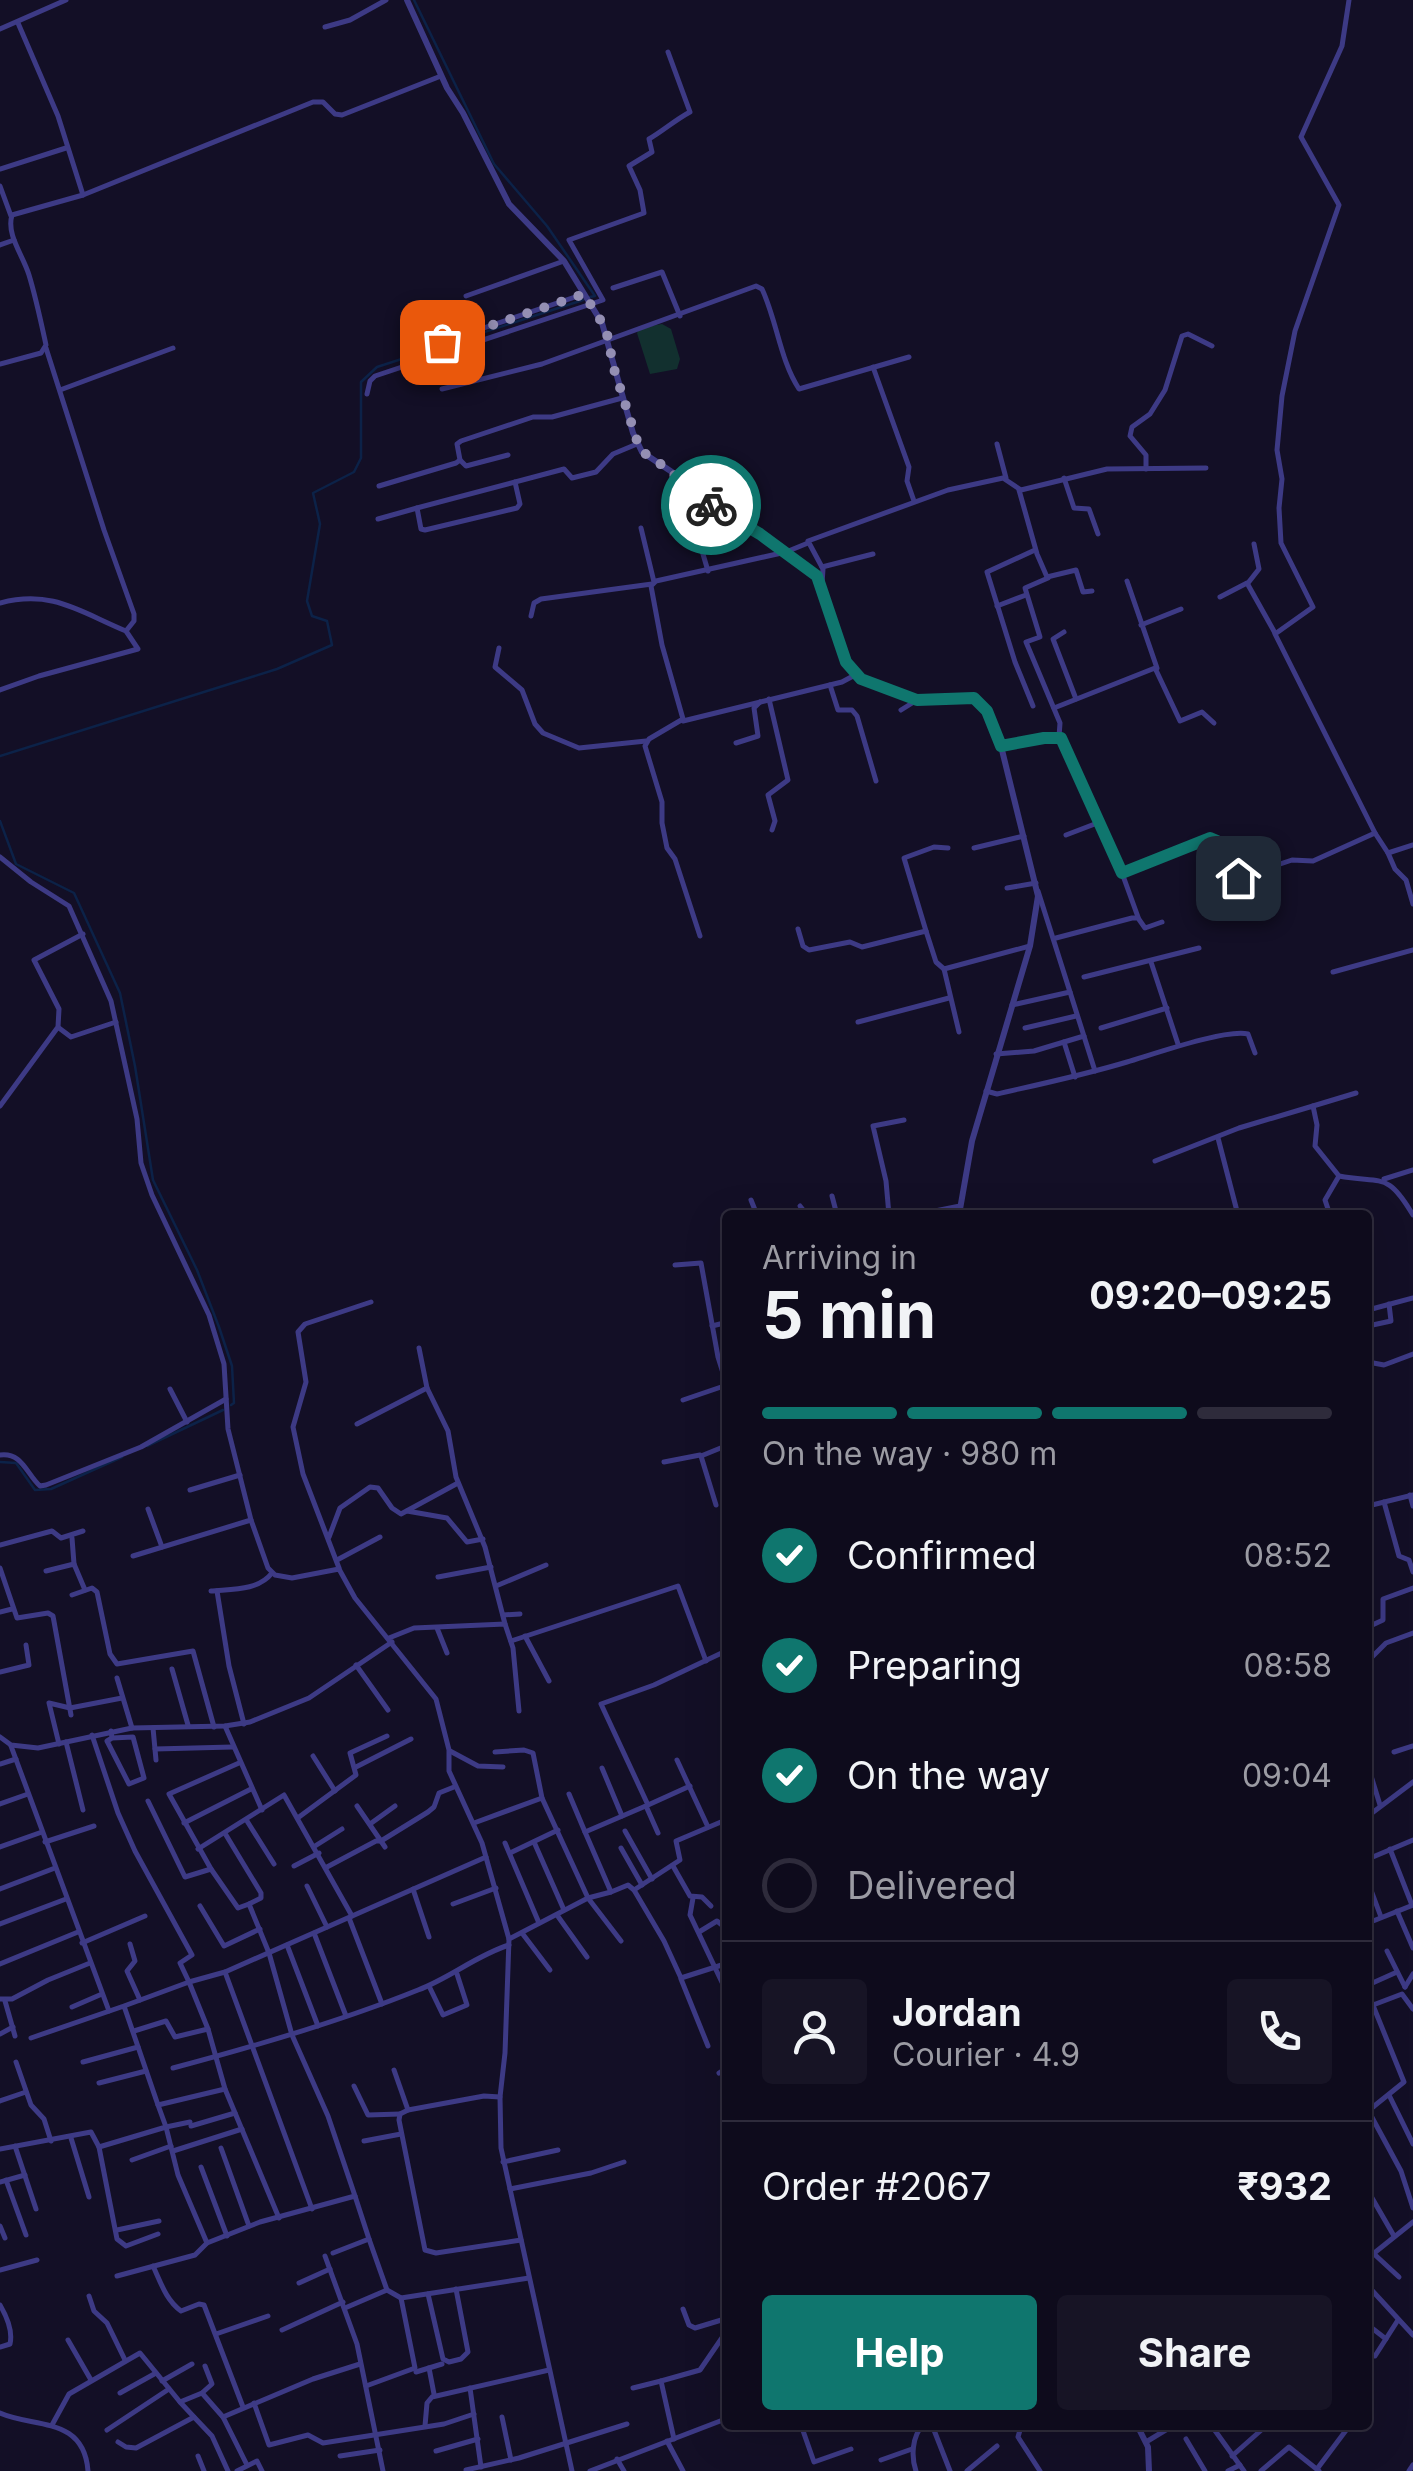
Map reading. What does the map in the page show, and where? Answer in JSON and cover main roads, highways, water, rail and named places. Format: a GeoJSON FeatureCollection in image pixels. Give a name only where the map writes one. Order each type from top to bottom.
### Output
{"type":"FeatureCollection","features":[{"type":"Feature","properties":{"kind":"waterway"},"geometry":{"type":"LineString","coordinates":[[414,0],[494,164],[547,226],[595,296],[590,297]]}},
{"type":"Feature","properties":{"kind":"waterway"},"geometry":{"type":"LineString","coordinates":[[0,756],[277,669],[332,645],[327,621],[312,616],[307,601],[320,524],[313,493],[354,472],[361,458],[361,382],[377,367],[583,300]]}},
{"type":"Feature","properties":{"kind":"waterway"},"geometry":{"type":"LineString","coordinates":[[0,821],[16,864],[74,893],[120,993],[153,1180],[197,1270],[219,1327],[232,1366],[231,1405]]}},
{"type":"Feature","properties":{"kind":"waterway"},"geometry":{"type":"LineString","coordinates":[[147,1446],[223,1410]]}},
{"type":"Feature","properties":{"kind":"waterway"},"geometry":{"type":"LineString","coordinates":[[0,1462],[16,1463],[35,1490],[51,1489],[122,1457]]}}]}
